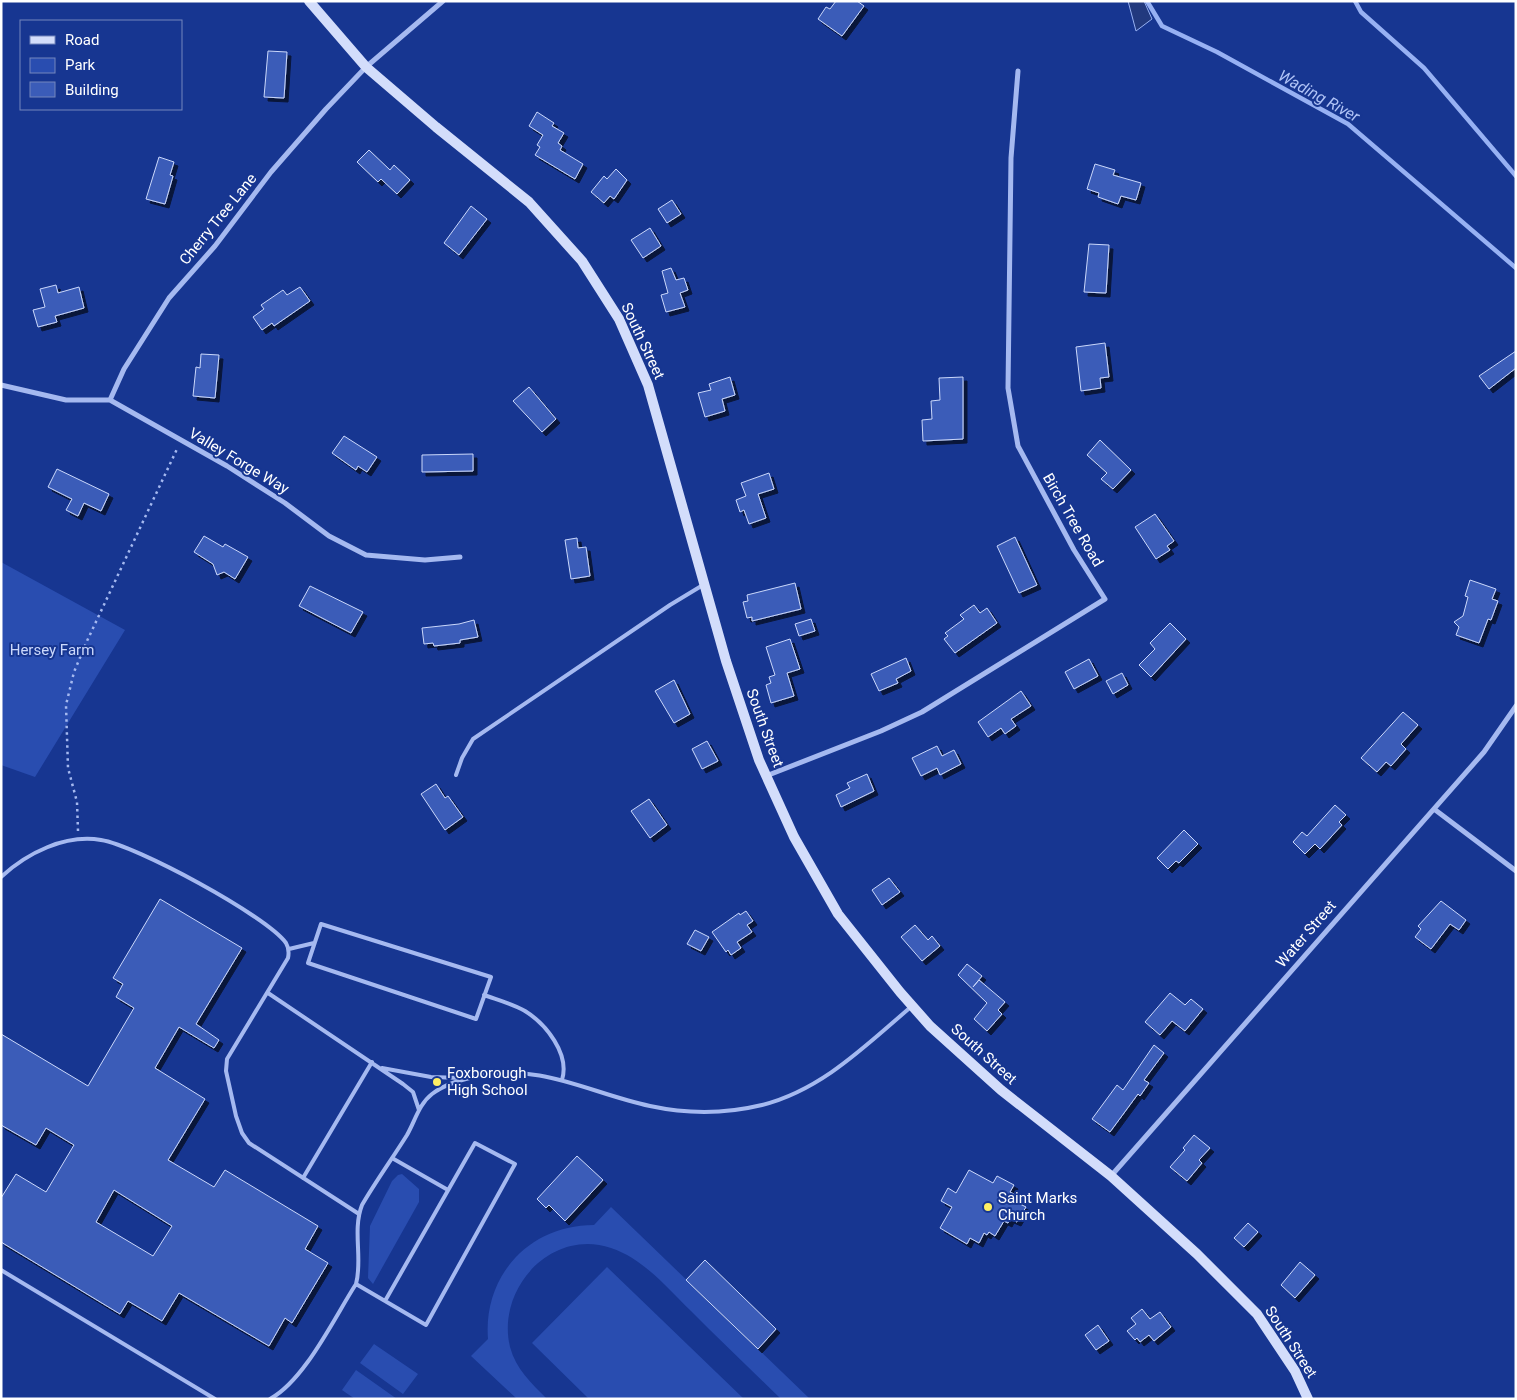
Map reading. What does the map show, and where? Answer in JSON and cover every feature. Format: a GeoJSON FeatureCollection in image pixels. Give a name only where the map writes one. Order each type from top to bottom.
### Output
{"type":"FeatureCollection","features":[{"type":"Feature","properties":{"kind":"main road","name":"South Street"},"geometry":{"type":"LineString","coordinates":[[309,1],[366,67],[436,127],[530,202],[582,261],[619,319],[648,385],[729,670],[759,760],[794,837],[838,914],[912,1006],[1001,1090],[1111,1176],[1197,1254],[1257,1314],[1296,1371],[1308,1399]]}},
{"type":"Feature","properties":{"kind":"street","name":"Cherry Tree Lane"},"geometry":{"type":"LineString","coordinates":[[110,400],[124,369],[169,298],[215,246],[271,172],[366,67],[443,1]]}},
{"type":"Feature","properties":{"kind":"street","name":"Birch Tree Road"},"geometry":{"type":"LineString","coordinates":[[766,776],[922,712],[1105,598],[1074,550],[1018,446],[1008,388],[1011,158],[1018,71]]}},
{"type":"Feature","properties":{"kind":"street","name":"Valley Forge Way"},"geometry":{"type":"LineString","coordinates":[[1,385],[66,400],[110,400],[181,440],[285,503],[329,536],[366,555],[425,560],[460,557]]}},
{"type":"Feature","properties":{"kind":"street","name":"Water Street"},"geometry":{"type":"LineString","coordinates":[[1111,1176],[1484,752],[1516,706]]}},
{"type":"Feature","properties":{"kind":"street"},"geometry":{"type":"LineString","coordinates":[[1434,809],[1516,871]]}},
{"type":"Feature","properties":{"kind":"lane"},"geometry":{"type":"LineString","coordinates":[[456,775],[473,739],[670,605],[705,584]]}},
{"type":"Feature","properties":{"kind":"lane"},"geometry":{"type":"LineString","coordinates":[[1,877],[34,853],[63,842],[78,840],[107,841],[160,863],[249,914],[282,939],[289,949],[288,958],[268,994],[229,1053],[226,1071],[236,1116],[245,1138],[256,1148],[359,1214]]}},
{"type":"Feature","properties":{"kind":"lane"},"geometry":{"type":"LineString","coordinates":[[321,924],[491,977],[476,1019],[308,963],[314,943],[321,924]]}},
{"type":"Feature","properties":{"kind":"lane"},"geometry":{"type":"LineString","coordinates":[[289,949],[314,943]]}},
{"type":"Feature","properties":{"kind":"lane"},"geometry":{"type":"LineString","coordinates":[[268,994],[372,1062],[412,1092],[419,1110]]}},
{"type":"Feature","properties":{"kind":"lane"},"geometry":{"type":"LineString","coordinates":[[484,996],[524,1011],[541,1024],[556,1045],[565,1063],[562,1080]]}},
{"type":"Feature","properties":{"kind":"lane"},"geometry":{"type":"LineString","coordinates":[[380,1068],[431,1077],[469,1078],[511,1072],[534,1073],[624,1100],[680,1111],[720,1112],[760,1105],[803,1089],[832,1072],[912,1006]]}},
{"type":"Feature","properties":{"kind":"lane"},"geometry":{"type":"LineString","coordinates":[[303,1178],[372,1062]]}},
{"type":"Feature","properties":{"kind":"lane"},"geometry":{"type":"LineString","coordinates":[[270,1399],[287,1387],[300,1372],[356,1284],[359,1214],[372,1189],[415,1121],[425,1100],[442,1087],[469,1078]]}},
{"type":"Feature","properties":{"kind":"lane"},"geometry":{"type":"LineString","coordinates":[[356,1284],[385,1301],[426,1325],[515,1164],[475,1143],[385,1301]]}},
{"type":"Feature","properties":{"kind":"lane"},"geometry":{"type":"LineString","coordinates":[[392,1158],[448,1190]]}},
{"type":"Feature","properties":{"kind":"lane"},"geometry":{"type":"LineString","coordinates":[[1,1270],[215,1399]]}},
{"type":"Feature","properties":{"kind":"path"},"geometry":{"type":"LineString","coordinates":[[78,840],[77,802],[68,768],[65,737],[66,705],[70,689],[87,641],[181,440]]}},
{"type":"Feature","properties":{"kind":"green space","name":"Hersey Farm"},"geometry":{"type":"Polygon","coordinates":[[[1,562],[125,630],[35,777],[1,765],[1,562]]]}},
{"type":"Feature","properties":{"kind":"green space"},"geometry":{"type":"Polygon","coordinates":[[[402,1174],[419,1189],[419,1202],[373,1284],[368,1278],[370,1226],[392,1181],[402,1174]]]}},
{"type":"Feature","properties":{"kind":"green space"},"geometry":{"type":"Polygon","coordinates":[[[611,1207],[810,1399],[781,1399],[664,1284],[644,1267],[623,1253],[611,1248],[589,1244],[568,1247],[549,1255],[533,1268],[520,1285],[511,1304],[508,1325],[510,1347],[513,1355],[525,1375],[547,1399],[517,1399],[471,1356],[488,1339],[488,1316],[493,1295],[502,1275],[515,1258],[531,1244],[549,1234],[571,1227],[594,1225],[611,1207]]]}},
{"type":"Feature","properties":{"kind":"green space"},"geometry":{"type":"Polygon","coordinates":[[[607,1267],[744,1399],[589,1399],[532,1343],[607,1267]]]}},
{"type":"Feature","properties":{"kind":"green space"},"geometry":{"type":"Polygon","coordinates":[[[374,1344],[418,1374],[403,1394],[360,1363],[374,1344]]]}},
{"type":"Feature","properties":{"kind":"green space"},"geometry":{"type":"Polygon","coordinates":[[[356,1370],[397,1399],[355,1399],[342,1390],[356,1370]]]}},
{"type":"Feature","properties":{"kind":"shaded area"},"geometry":{"type":"Polygon","coordinates":[[[1128,1],[1144,1],[1152,19],[1136,31],[1128,1]]]}},
{"type":"Feature","properties":{"kind":"building"},"geometry":{"type":"Polygon","coordinates":[[[836,1],[857,1],[864,6],[842,36],[818,19],[826,7],[830,9],[836,1]]]}},
{"type":"Feature","properties":{"kind":"building"},"geometry":{"type":"Polygon","coordinates":[[[268,51],[287,52],[284,98],[264,97],[268,51]]]}},
{"type":"Feature","properties":{"kind":"building"},"geometry":{"type":"Polygon","coordinates":[[[537,112],[554,123],[552,126],[564,133],[558,143],[562,146],[560,150],[583,164],[575,179],[535,155],[540,147],[537,145],[543,135],[529,126],[537,112]]]}},
{"type":"Feature","properties":{"kind":"building"},"geometry":{"type":"Polygon","coordinates":[[[369,150],[390,170],[394,165],[410,180],[397,194],[381,179],[378,182],[357,162],[369,150]]]}},
{"type":"Feature","properties":{"kind":"building"},"geometry":{"type":"Polygon","coordinates":[[[159,157],[174,162],[170,175],[173,176],[165,204],[146,199],[159,157]]]}},
{"type":"Feature","properties":{"kind":"building"},"geometry":{"type":"Polygon","coordinates":[[[1095,164],[1115,170],[1113,175],[1141,183],[1136,200],[1121,196],[1118,204],[1098,197],[1099,193],[1087,189],[1095,164]]]}},
{"type":"Feature","properties":{"kind":"building"},"geometry":{"type":"Polygon","coordinates":[[[616,169],[627,180],[614,199],[610,196],[604,203],[591,192],[604,176],[607,179],[616,169]]]}},
{"type":"Feature","properties":{"kind":"building"},"geometry":{"type":"Polygon","coordinates":[[[672,200],[681,214],[667,223],[658,209],[672,200]]]}},
{"type":"Feature","properties":{"kind":"building"},"geometry":{"type":"Polygon","coordinates":[[[471,206],[487,219],[459,255],[444,243],[471,206]]]}},
{"type":"Feature","properties":{"kind":"building"},"geometry":{"type":"Polygon","coordinates":[[[650,228],[661,246],[643,258],[631,240],[650,228]]]}},
{"type":"Feature","properties":{"kind":"building"},"geometry":{"type":"Polygon","coordinates":[[[1089,244],[1109,245],[1106,293],[1084,292],[1089,244]]]}},
{"type":"Feature","properties":{"kind":"building"},"geometry":{"type":"Polygon","coordinates":[[[671,268],[676,280],[684,278],[688,290],[680,293],[685,307],[666,312],[661,295],[668,293],[662,271],[671,268]]]}},
{"type":"Feature","properties":{"kind":"building"},"geometry":{"type":"Polygon","coordinates":[[[56,285],[58,293],[79,287],[84,308],[55,316],[57,322],[38,327],[33,310],[45,307],[40,289],[56,285]]]}},
{"type":"Feature","properties":{"kind":"building"},"geometry":{"type":"Polygon","coordinates":[[[300,287],[310,301],[274,326],[272,323],[262,330],[253,317],[264,309],[261,305],[283,290],[287,295],[300,287]]]}},
{"type":"Feature","properties":{"kind":"building"},"geometry":{"type":"Polygon","coordinates":[[[1105,343],[1109,377],[1100,378],[1101,388],[1081,391],[1076,347],[1105,343]]]}},
{"type":"Feature","properties":{"kind":"building"},"geometry":{"type":"Polygon","coordinates":[[[1516,351],[1516,368],[1489,389],[1479,376],[1516,351]]]}},
{"type":"Feature","properties":{"kind":"building"},"geometry":{"type":"Polygon","coordinates":[[[201,354],[219,355],[215,398],[193,396],[196,367],[200,368],[201,354]]]}},
{"type":"Feature","properties":{"kind":"building"},"geometry":{"type":"Polygon","coordinates":[[[730,377],[735,395],[722,399],[725,411],[705,417],[698,393],[711,390],[709,384],[730,377]]]}},
{"type":"Feature","properties":{"kind":"building"},"geometry":{"type":"Polygon","coordinates":[[[963,377],[963,439],[923,441],[922,420],[932,419],[931,401],[940,400],[939,378],[963,377]]]}},
{"type":"Feature","properties":{"kind":"building"},"geometry":{"type":"Polygon","coordinates":[[[529,387],[556,419],[542,432],[513,401],[529,387]]]}},
{"type":"Feature","properties":{"kind":"building"},"geometry":{"type":"Polygon","coordinates":[[[344,436],[377,457],[367,472],[358,466],[356,470],[332,453],[344,436]]]}},
{"type":"Feature","properties":{"kind":"building"},"geometry":{"type":"Polygon","coordinates":[[[1100,440],[1131,470],[1113,489],[1101,479],[1107,473],[1087,455],[1100,440]]]}},
{"type":"Feature","properties":{"kind":"building"},"geometry":{"type":"Polygon","coordinates":[[[473,454],[473,471],[422,472],[422,455],[473,454]]]}},
{"type":"Feature","properties":{"kind":"building"},"geometry":{"type":"Polygon","coordinates":[[[57,469],[109,494],[101,511],[84,503],[78,516],[66,510],[72,499],[48,487],[57,469]]]}},
{"type":"Feature","properties":{"kind":"building"},"geometry":{"type":"Polygon","coordinates":[[[769,473],[774,489],[758,494],[766,518],[749,524],[744,510],[740,512],[736,500],[746,496],[741,483],[769,473]]]}},
{"type":"Feature","properties":{"kind":"building"},"geometry":{"type":"Polygon","coordinates":[[[1155,514],[1174,541],[1167,546],[1170,550],[1156,559],[1135,527],[1155,514]]]}},
{"type":"Feature","properties":{"kind":"building"},"geometry":{"type":"Polygon","coordinates":[[[204,536],[223,547],[225,544],[248,557],[235,579],[224,572],[217,575],[213,564],[194,552],[204,536]]]}},
{"type":"Feature","properties":{"kind":"building"},"geometry":{"type":"Polygon","coordinates":[[[1015,537],[1037,585],[1019,593],[997,546],[1015,537]]]}},
{"type":"Feature","properties":{"kind":"building"},"geometry":{"type":"Polygon","coordinates":[[[577,538],[578,548],[586,547],[590,576],[571,579],[565,540],[577,538]]]}},
{"type":"Feature","properties":{"kind":"building"},"geometry":{"type":"Polygon","coordinates":[[[1470,580],[1496,589],[1492,599],[1498,601],[1491,620],[1488,619],[1479,643],[1456,635],[1459,627],[1454,622],[1463,616],[1468,597],[1465,596],[1470,580]]]}},
{"type":"Feature","properties":{"kind":"building"},"geometry":{"type":"Polygon","coordinates":[[[795,583],[801,609],[752,621],[752,617],[747,618],[743,602],[748,601],[747,595],[795,583]]]}},
{"type":"Feature","properties":{"kind":"building"},"geometry":{"type":"Polygon","coordinates":[[[310,586],[363,612],[351,633],[299,606],[310,586]]]}},
{"type":"Feature","properties":{"kind":"building"},"geometry":{"type":"Polygon","coordinates":[[[974,605],[980,613],[987,608],[997,623],[955,653],[944,639],[948,636],[945,633],[964,619],[960,615],[974,605]]]}},
{"type":"Feature","properties":{"kind":"building"},"geometry":{"type":"Polygon","coordinates":[[[811,619],[815,631],[799,636],[795,624],[811,619]]]}},
{"type":"Feature","properties":{"kind":"building"},"geometry":{"type":"Polygon","coordinates":[[[474,620],[478,637],[460,640],[460,643],[434,646],[433,643],[424,644],[422,628],[459,624],[474,620]]]}},
{"type":"Feature","properties":{"kind":"building"},"geometry":{"type":"Polygon","coordinates":[[[1170,623],[1186,639],[1151,677],[1139,665],[1155,649],[1150,643],[1170,623]]]}},
{"type":"Feature","properties":{"kind":"building"},"geometry":{"type":"Polygon","coordinates":[[[790,639],[800,669],[787,673],[794,696],[771,703],[766,685],[771,683],[769,677],[775,675],[766,647],[790,639]]]}},
{"type":"Feature","properties":{"kind":"building"},"geometry":{"type":"Polygon","coordinates":[[[906,658],[911,671],[896,679],[898,683],[879,691],[871,674],[906,658]]]}},
{"type":"Feature","properties":{"kind":"building"},"geometry":{"type":"Polygon","coordinates":[[[1089,659],[1098,676],[1074,689],[1065,672],[1089,659]]]}},
{"type":"Feature","properties":{"kind":"building"},"geometry":{"type":"Polygon","coordinates":[[[1122,673],[1128,685],[1113,694],[1106,681],[1122,673]]]}},
{"type":"Feature","properties":{"kind":"building"},"geometry":{"type":"Polygon","coordinates":[[[674,680],[690,714],[674,723],[655,691],[674,680]]]}},
{"type":"Feature","properties":{"kind":"building"},"geometry":{"type":"Polygon","coordinates":[[[1021,691],[1031,706],[1011,719],[1016,726],[1005,734],[1001,728],[988,737],[978,722],[1021,691]]]}},
{"type":"Feature","properties":{"kind":"building"},"geometry":{"type":"Polygon","coordinates":[[[1403,712],[1418,725],[1401,744],[1406,749],[1391,766],[1386,762],[1377,772],[1361,758],[1403,712]]]}},
{"type":"Feature","properties":{"kind":"building"},"geometry":{"type":"Polygon","coordinates":[[[707,741],[718,761],[702,769],[692,749],[707,741]]]}},
{"type":"Feature","properties":{"kind":"building"},"geometry":{"type":"Polygon","coordinates":[[[937,746],[942,756],[954,750],[961,764],[940,775],[937,768],[921,776],[912,758],[937,746]]]}},
{"type":"Feature","properties":{"kind":"building"},"geometry":{"type":"Polygon","coordinates":[[[867,774],[874,791],[841,807],[836,795],[850,788],[847,783],[867,774]]]}},
{"type":"Feature","properties":{"kind":"building"},"geometry":{"type":"Polygon","coordinates":[[[436,784],[445,798],[448,796],[463,817],[445,830],[421,794],[436,784]]]}},
{"type":"Feature","properties":{"kind":"building"},"geometry":{"type":"Polygon","coordinates":[[[649,799],[667,825],[650,838],[631,811],[649,799]]]}},
{"type":"Feature","properties":{"kind":"building"},"geometry":{"type":"Polygon","coordinates":[[[1335,805],[1346,815],[1339,822],[1342,825],[1320,849],[1315,844],[1305,854],[1293,842],[1302,832],[1307,836],[1335,805]]]}},
{"type":"Feature","properties":{"kind":"building"},"geometry":{"type":"Polygon","coordinates":[[[1184,830],[1198,844],[1179,863],[1176,861],[1168,869],[1157,858],[1184,830]]]}},
{"type":"Feature","properties":{"kind":"building"},"geometry":{"type":"Polygon","coordinates":[[[889,878],[900,892],[882,905],[872,890],[889,878]]]}},
{"type":"Feature","properties":{"kind":"building"},"geometry":{"type":"Polygon","coordinates":[[[160,899],[242,948],[196,1024],[219,1040],[214,1048],[179,1027],[155,1068],[205,1099],[168,1160],[214,1187],[225,1170],[318,1226],[305,1249],[328,1263],[292,1323],[285,1318],[269,1346],[179,1293],[162,1321],[128,1301],[120,1314],[1,1242],[1,1198],[16,1174],[46,1192],[74,1145],[46,1128],[36,1145],[1,1125],[1,1034],[88,1086],[134,1008],[116,997],[123,984],[113,978],[160,899]],[[114,1190],[96,1222],[153,1256],[172,1226],[114,1190]]]}},
{"type":"Feature","properties":{"kind":"building"},"geometry":{"type":"Polygon","coordinates":[[[1441,901],[1466,920],[1459,930],[1450,924],[1431,949],[1415,937],[1421,929],[1418,926],[1441,901]]]}},
{"type":"Feature","properties":{"kind":"building"},"geometry":{"type":"Polygon","coordinates":[[[746,911],[753,921],[747,925],[752,932],[737,942],[741,948],[731,955],[728,950],[726,952],[712,932],[739,913],[740,915],[746,911]]]}},
{"type":"Feature","properties":{"kind":"building"},"geometry":{"type":"Polygon","coordinates":[[[915,925],[928,940],[932,936],[940,946],[922,961],[901,937],[915,925]]]}},
{"type":"Feature","properties":{"kind":"building"},"geometry":{"type":"Polygon","coordinates":[[[695,930],[709,937],[701,951],[687,944],[695,930]]]}},
{"type":"Feature","properties":{"kind":"building"},"geometry":{"type":"Polygon","coordinates":[[[967,964],[982,976],[973,987],[979,980],[1005,1002],[998,1010],[1002,1014],[987,1031],[974,1019],[987,1003],[958,975],[967,964]]]}},
{"type":"Feature","properties":{"kind":"building"},"geometry":{"type":"Polygon","coordinates":[[[1170,993],[1185,1005],[1191,999],[1203,1009],[1185,1031],[1172,1021],[1160,1035],[1145,1022],[1170,993]]]}},
{"type":"Feature","properties":{"kind":"building"},"geometry":{"type":"Polygon","coordinates":[[[1154,1045],[1164,1053],[1144,1080],[1149,1083],[1140,1096],[1138,1094],[1110,1132],[1092,1119],[1117,1085],[1123,1090],[1154,1045]]]}},
{"type":"Feature","properties":{"kind":"building"},"geometry":{"type":"Polygon","coordinates":[[[1194,1135],[1210,1148],[1199,1160],[1202,1163],[1187,1181],[1170,1167],[1185,1150],[1183,1148],[1194,1135]]]}},
{"type":"Feature","properties":{"kind":"building"},"geometry":{"type":"Polygon","coordinates":[[[577,1156],[603,1180],[565,1221],[549,1205],[546,1208],[537,1199],[577,1156]]]}},
{"type":"Feature","properties":{"kind":"building","name":"Saint Marks Church"},"geometry":{"type":"Polygon","coordinates":[[[969,1170],[993,1183],[997,1176],[1014,1185],[1010,1192],[1021,1198],[1018,1203],[1026,1207],[1017,1222],[1010,1219],[1008,1223],[1004,1221],[995,1236],[989,1232],[987,1235],[984,1233],[979,1243],[970,1238],[967,1244],[940,1228],[952,1207],[941,1201],[948,1188],[956,1193],[969,1170]]]}},
{"type":"Feature","properties":{"kind":"building"},"geometry":{"type":"Polygon","coordinates":[[[1248,1223],[1258,1232],[1244,1247],[1234,1238],[1248,1223]]]}},
{"type":"Feature","properties":{"kind":"building"},"geometry":{"type":"Polygon","coordinates":[[[705,1260],[776,1329],[758,1349],[686,1280],[705,1260]]]}},
{"type":"Feature","properties":{"kind":"building"},"geometry":{"type":"Polygon","coordinates":[[[1300,1262],[1315,1275],[1295,1298],[1281,1285],[1300,1262]]]}},
{"type":"Feature","properties":{"kind":"building"},"geometry":{"type":"Polygon","coordinates":[[[1142,1309],[1150,1319],[1160,1312],[1171,1327],[1154,1341],[1149,1335],[1140,1342],[1137,1338],[1135,1340],[1127,1331],[1136,1324],[1131,1318],[1142,1309]]]}},
{"type":"Feature","properties":{"kind":"building"},"geometry":{"type":"Polygon","coordinates":[[[1098,1325],[1109,1341],[1096,1350],[1085,1335],[1098,1325]]]}},
{"type":"Feature","properties":{"kind":"waterway","name":"Wading River"},"geometry":{"type":"LineString","coordinates":[[1147,1],[1162,26],[1217,52],[1348,124],[1516,268]]}},
{"type":"Feature","properties":{"kind":"waterway","name":"Wading River"},"geometry":{"type":"LineString","coordinates":[[1355,1],[1361,12],[1424,68],[1516,176]]}},
{"type":"Feature","properties":{"kind":"place","name":"Foxborough High School"},"geometry":{"type":"Point","coordinates":[437,1082]}},
{"type":"Feature","properties":{"kind":"place","name":"Saint Marks Church"},"geometry":{"type":"Point","coordinates":[988,1207]}}]}
